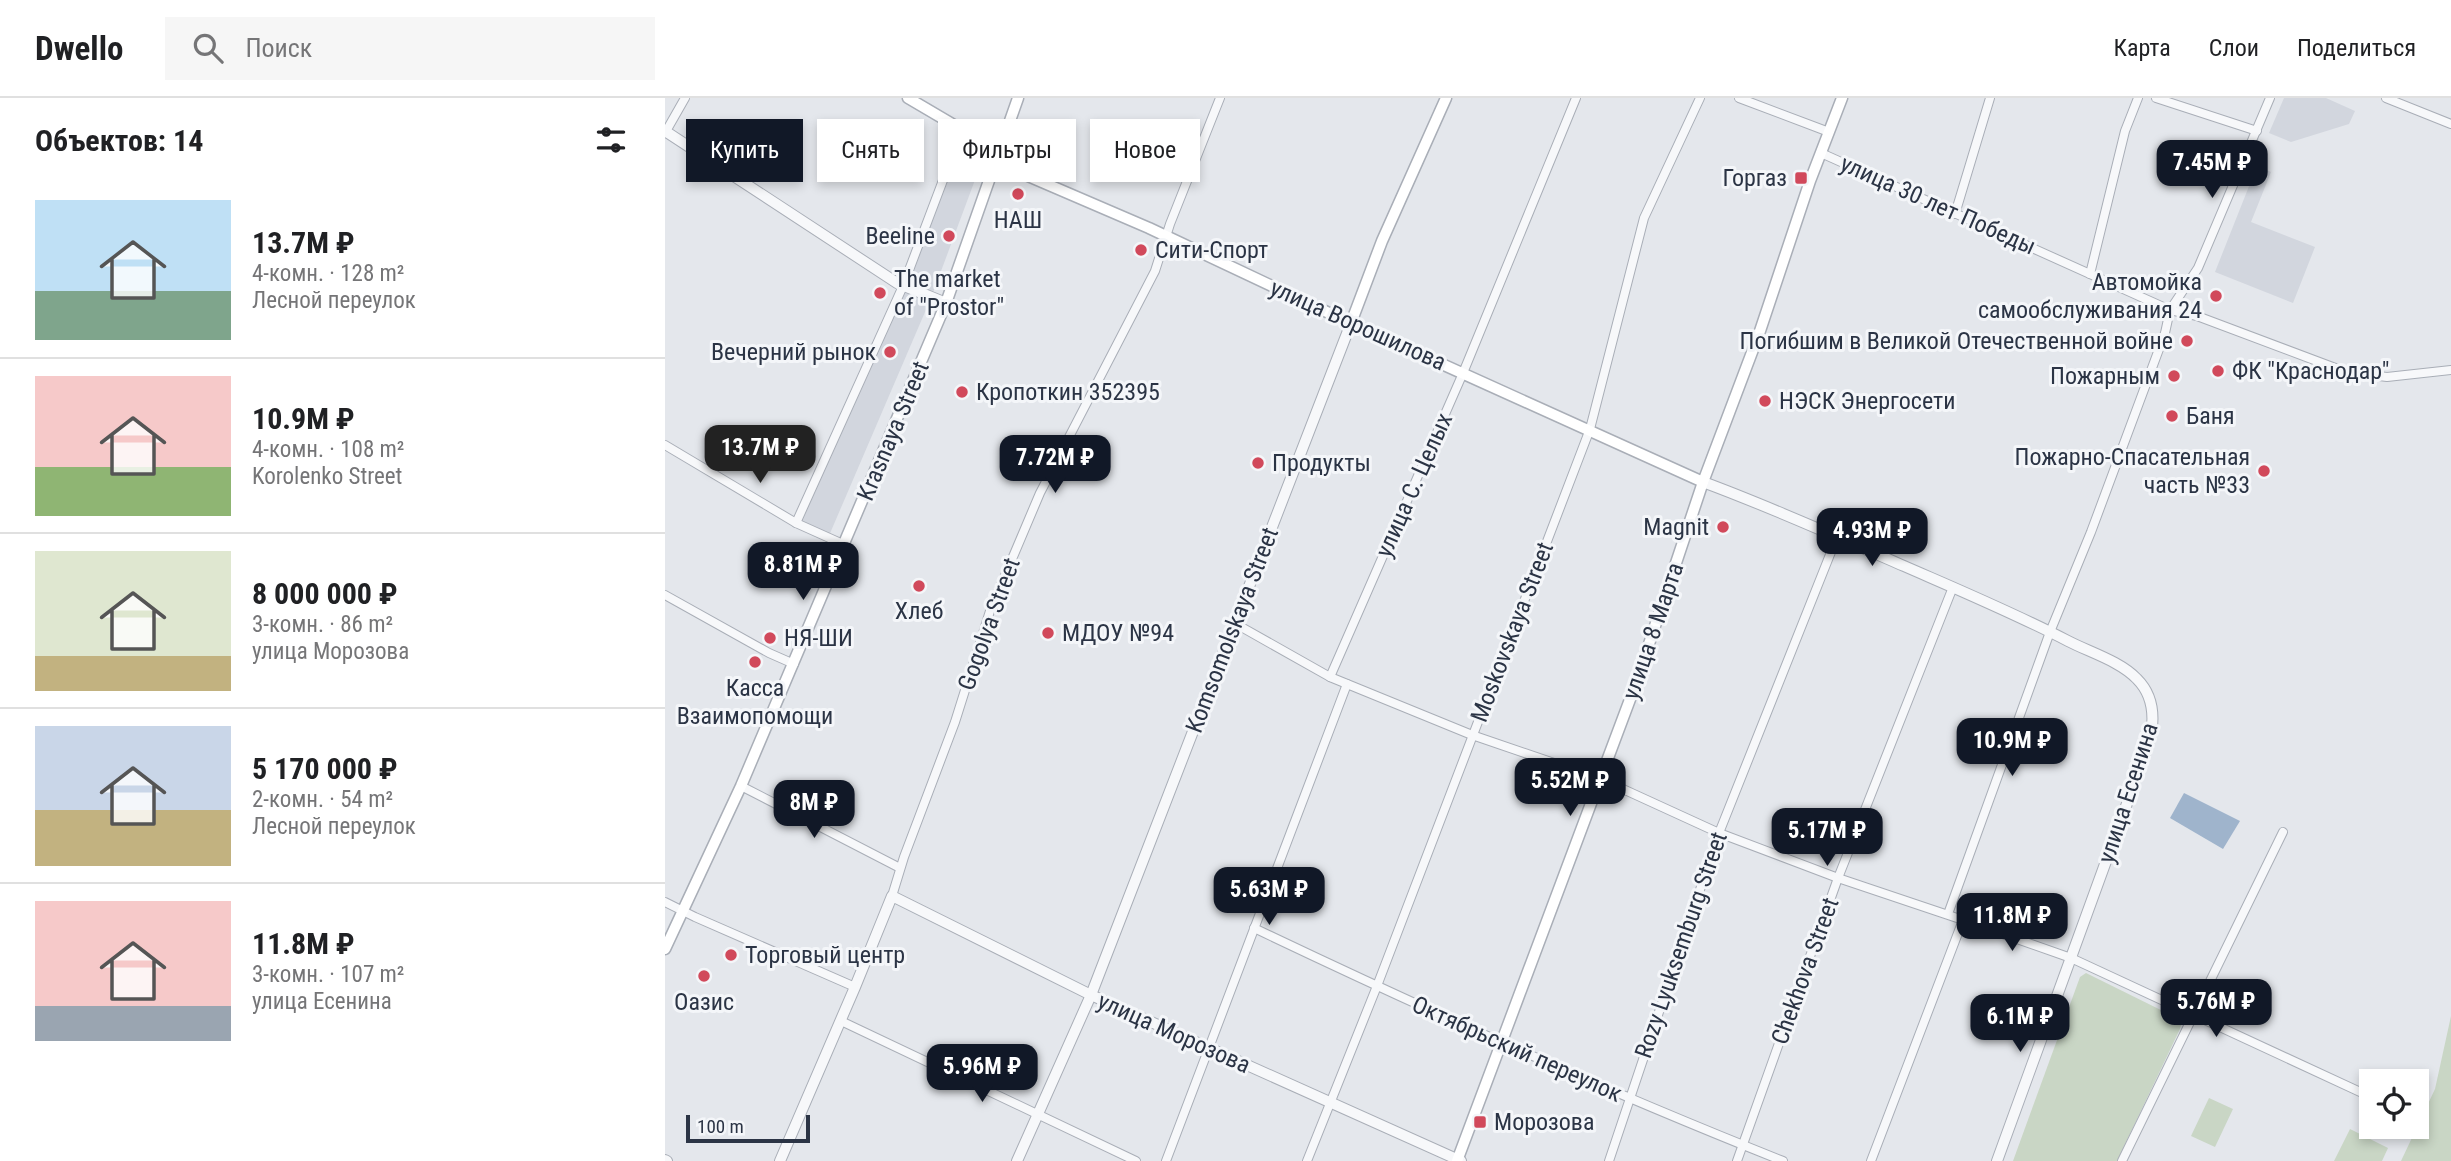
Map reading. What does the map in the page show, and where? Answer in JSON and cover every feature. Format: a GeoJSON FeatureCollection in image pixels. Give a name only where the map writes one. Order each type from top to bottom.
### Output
{"type":"FeatureCollection","features":[{"type":"Feature","properties":{"kind":"main road","name":"улица Ворошилова"},"geometry":{"type":"LineString","coordinates":[[908,98],[943,119]]}},
{"type":"Feature","properties":{"kind":"main road","name":"Krasnaya Street"},"geometry":{"type":"LineString","coordinates":[[1011,119],[1018,98]]}},
{"type":"Feature","properties":{"kind":"main road","name":"Komsomolskaya Street"},"geometry":{"type":"LineString","coordinates":[[1351,323],[1382,241],[1446,98]]}},
{"type":"Feature","properties":{"kind":"main road","name":"улица 8 Марта"},"geometry":{"type":"LineString","coordinates":[[1458,1160],[1635,686],[1703,482],[1760,331],[1842,98]]}},
{"type":"Feature","properties":{"kind":"main road","name":"Krasnaya Street"},"geometry":{"type":"LineString","coordinates":[[665,949],[741,786],[845,545],[946,303],[989,182]]}},
{"type":"Feature","properties":{"kind":"main road","name":"улица Ворошилова"},"geometry":{"type":"LineString","coordinates":[[1042,182],[1166,236],[1703,482]]}},
{"type":"Feature","properties":{"kind":"street"},"geometry":{"type":"LineString","coordinates":[[685,98],[665,132],[903,286],[946,303]]}},
{"type":"Feature","properties":{"kind":"street","name":"Gogolya Street"},"geometry":{"type":"LineString","coordinates":[[780,1161],[856,987],[892,896],[955,722],[995,599],[1040,493],[1155,271],[1220,98]]}},
{"type":"Feature","properties":{"kind":"street","name":"улица С. Целых"},"geometry":{"type":"LineString","coordinates":[[1330,677],[1463,373],[1576,98]]}},
{"type":"Feature","properties":{"kind":"street","name":"Moskovskaya Street"},"geometry":{"type":"LineString","coordinates":[[1307,1161],[1377,986],[1590,429],[1644,218],[1700,98]]}},
{"type":"Feature","properties":{"kind":"street","name":"улица 30 лет Победы"},"geometry":{"type":"LineString","coordinates":[[1739,98],[1829,132]]}},
{"type":"Feature","properties":{"kind":"street"},"geometry":{"type":"LineString","coordinates":[[1955,214],[1990,98]]}},
{"type":"Feature","properties":{"kind":"street"},"geometry":{"type":"LineString","coordinates":[[2090,274],[2125,131],[2139,98]]}},
{"type":"Feature","properties":{"kind":"street"},"geometry":{"type":"LineString","coordinates":[[2157,98],[2257,131]]}},
{"type":"Feature","properties":{"kind":"street"},"geometry":{"type":"LineString","coordinates":[[1948,914],[2049,632],[2091,532],[2161,345],[2170,310],[2198,268],[2270,98]]}},
{"type":"Feature","properties":{"kind":"street"},"geometry":{"type":"LineString","coordinates":[[2386,98],[2451,124]]}},
{"type":"Feature","properties":{"kind":"street","name":"улица 30 лет Победы"},"geometry":{"type":"LineString","coordinates":[[1821,153],[2170,310],[2197,316],[2346,372],[2387,377],[2451,370]]}},
{"type":"Feature","properties":{"kind":"street","name":"Krasnaya Street"},"geometry":{"type":"LineString","coordinates":[[796,523],[903,286],[942,182]]}},
{"type":"Feature","properties":{"kind":"street","name":"Komsomolskaya Street"},"geometry":{"type":"LineString","coordinates":[[1017,1161],[1091,995],[1351,323]]}},
{"type":"Feature","properties":{"kind":"street"},"geometry":{"type":"LineString","coordinates":[[665,445],[796,523],[845,545]]}},
{"type":"Feature","properties":{"kind":"street","name":"улица Есенина"},"geometry":{"type":"LineString","coordinates":[[1703,482],[1953,587],[2049,632],[2123,669],[2137,678],[2148,694],[2154,711],[2153,727],[2146,750],[1997,1161]]}},
{"type":"Feature","properties":{"kind":"street","name":"Rozy Lyuksemburg Street"},"geometry":{"type":"LineString","coordinates":[[1609,1161],[1719,833],[1837,537]]}},
{"type":"Feature","properties":{"kind":"street","name":"Chekhova Street"},"geometry":{"type":"LineString","coordinates":[[1737,1161],[1838,878],[1953,587]]}},
{"type":"Feature","properties":{"kind":"street"},"geometry":{"type":"LineString","coordinates":[[665,595],[794,664]]}},
{"type":"Feature","properties":{"kind":"street"},"geometry":{"type":"LineString","coordinates":[[1236,624],[1330,677],[1472,735],[1601,779],[1719,833],[1838,878],[2071,958],[2359,1091]]}},
{"type":"Feature","properties":{"kind":"street"},"geometry":{"type":"LineString","coordinates":[[1166,1161],[1347,684]]}},
{"type":"Feature","properties":{"kind":"street"},"geometry":{"type":"LineString","coordinates":[[741,786],[900,868]]}},
{"type":"Feature","properties":{"kind":"street"},"geometry":{"type":"LineString","coordinates":[[2122,1161],[2283,832]]}},
{"type":"Feature","properties":{"kind":"street","name":"улица Морозова"},"geometry":{"type":"LineString","coordinates":[[892,896],[1091,995],[1458,1160]]}},
{"type":"Feature","properties":{"kind":"street"},"geometry":{"type":"LineString","coordinates":[[665,902],[856,987]]}},
{"type":"Feature","properties":{"kind":"street"},"geometry":{"type":"LineString","coordinates":[[1871,1161],[1962,920]]}},
{"type":"Feature","properties":{"kind":"street","name":"Октябрьский переулок"},"geometry":{"type":"LineString","coordinates":[[1254,928],[1629,1099],[1783,1161]]}},
{"type":"Feature","properties":{"kind":"street"},"geometry":{"type":"LineString","coordinates":[[841,1021],[1136,1161]]}},
{"type":"Feature","properties":{"kind":"shaded area"},"geometry":{"type":"Polygon","coordinates":[[[2284,98],[2326,98],[2355,111],[2349,124],[2291,142],[2269,133],[2284,98]]]}},
{"type":"Feature","properties":{"kind":"shaded area"},"geometry":{"type":"Polygon","coordinates":[[[2257,166],[2271,172],[2251,222],[2315,247],[2293,303],[2215,272],[2257,166]]]}},
{"type":"Feature","properties":{"kind":"shaded area","name":"Вечерний рынок"},"geometry":{"type":"Polygon","coordinates":[[[942,182],[974,182],[931,298],[828,538],[796,523],[903,286],[942,182]]]}},
{"type":"Feature","properties":{"kind":"green space"},"geometry":{"type":"Polygon","coordinates":[[[2086,973],[2175,1017],[2181,1025],[2180,1029],[2117,1161],[2013,1161],[2080,977],[2086,973]]]}},
{"type":"Feature","properties":{"kind":"green space"},"geometry":{"type":"Polygon","coordinates":[[[2451,1016],[2451,1161],[2401,1161],[2411,1139],[2429,1139],[2429,1102],[2435,1089],[2451,1016]]]}},
{"type":"Feature","properties":{"kind":"green space"},"geometry":{"type":"Polygon","coordinates":[[[2209,1098],[2233,1109],[2215,1147],[2191,1136],[2209,1098]]]}},
{"type":"Feature","properties":{"kind":"green space"},"geometry":{"type":"Polygon","coordinates":[[[2350,1129],[2359,1134],[2359,1139],[2370,1139],[2388,1148],[2382,1161],[2334,1161],[2350,1129]]]}},
{"type":"Feature","properties":{"kind":"water"},"geometry":{"type":"Polygon","coordinates":[[[2184,793],[2240,821],[2223,849],[2170,818],[2184,793]]]}},
{"type":"Feature","properties":{"kind":"place","name":"Горгаз"},"geometry":{"type":"Point","coordinates":[1801,178]}},
{"type":"Feature","properties":{"kind":"place","name":"НАШ"},"geometry":{"type":"Point","coordinates":[1018,194]}},
{"type":"Feature","properties":{"kind":"place","name":"Beeline"},"geometry":{"type":"Point","coordinates":[949,236]}},
{"type":"Feature","properties":{"kind":"place","name":"Сити-Спорт"},"geometry":{"type":"Point","coordinates":[1141,250]}},
{"type":"Feature","properties":{"kind":"place","name":"The market of \"Prostor\""},"geometry":{"type":"Point","coordinates":[880,293]}},
{"type":"Feature","properties":{"kind":"place","name":"Автомойка самообслуживания 24"},"geometry":{"type":"Point","coordinates":[2216,296]}},
{"type":"Feature","properties":{"kind":"place","name":"Погибшим в Великой Отечественной войне"},"geometry":{"type":"Point","coordinates":[2187,341]}},
{"type":"Feature","properties":{"kind":"place","name":"Вечерний рынок"},"geometry":{"type":"Point","coordinates":[890,352]}},
{"type":"Feature","properties":{"kind":"place","name":"ФК \"Краснодар\""},"geometry":{"type":"Point","coordinates":[2218,371]}},
{"type":"Feature","properties":{"kind":"place","name":"Пожарным"},"geometry":{"type":"Point","coordinates":[2174,376]}},
{"type":"Feature","properties":{"kind":"place","name":"Кропоткин 352395"},"geometry":{"type":"Point","coordinates":[962,392]}},
{"type":"Feature","properties":{"kind":"place","name":"НЭСК Энергосети"},"geometry":{"type":"Point","coordinates":[1765,401]}},
{"type":"Feature","properties":{"kind":"place","name":"Баня"},"geometry":{"type":"Point","coordinates":[2172,416]}},
{"type":"Feature","properties":{"kind":"place","name":"Продукты"},"geometry":{"type":"Point","coordinates":[1258,463]}},
{"type":"Feature","properties":{"kind":"place","name":"Пожарно-Спасательная часть №33"},"geometry":{"type":"Point","coordinates":[2264,471]}},
{"type":"Feature","properties":{"kind":"place","name":"Magnit"},"geometry":{"type":"Point","coordinates":[1723,527]}},
{"type":"Feature","properties":{"kind":"place","name":"Хлеб"},"geometry":{"type":"Point","coordinates":[919,586]}},
{"type":"Feature","properties":{"kind":"place","name":"МДОУ №94"},"geometry":{"type":"Point","coordinates":[1048,633]}},
{"type":"Feature","properties":{"kind":"place","name":"НЯ-ШИ"},"geometry":{"type":"Point","coordinates":[770,638]}},
{"type":"Feature","properties":{"kind":"place","name":"Касса Взаимопомощи"},"geometry":{"type":"Point","coordinates":[755,662]}},
{"type":"Feature","properties":{"kind":"place","name":"Торговый центр"},"geometry":{"type":"Point","coordinates":[731,955]}},
{"type":"Feature","properties":{"kind":"place","name":"Оазис"},"geometry":{"type":"Point","coordinates":[704,976]}},
{"type":"Feature","properties":{"kind":"place","name":"Морозова"},"geometry":{"type":"Point","coordinates":[1480,1122]}}]}
